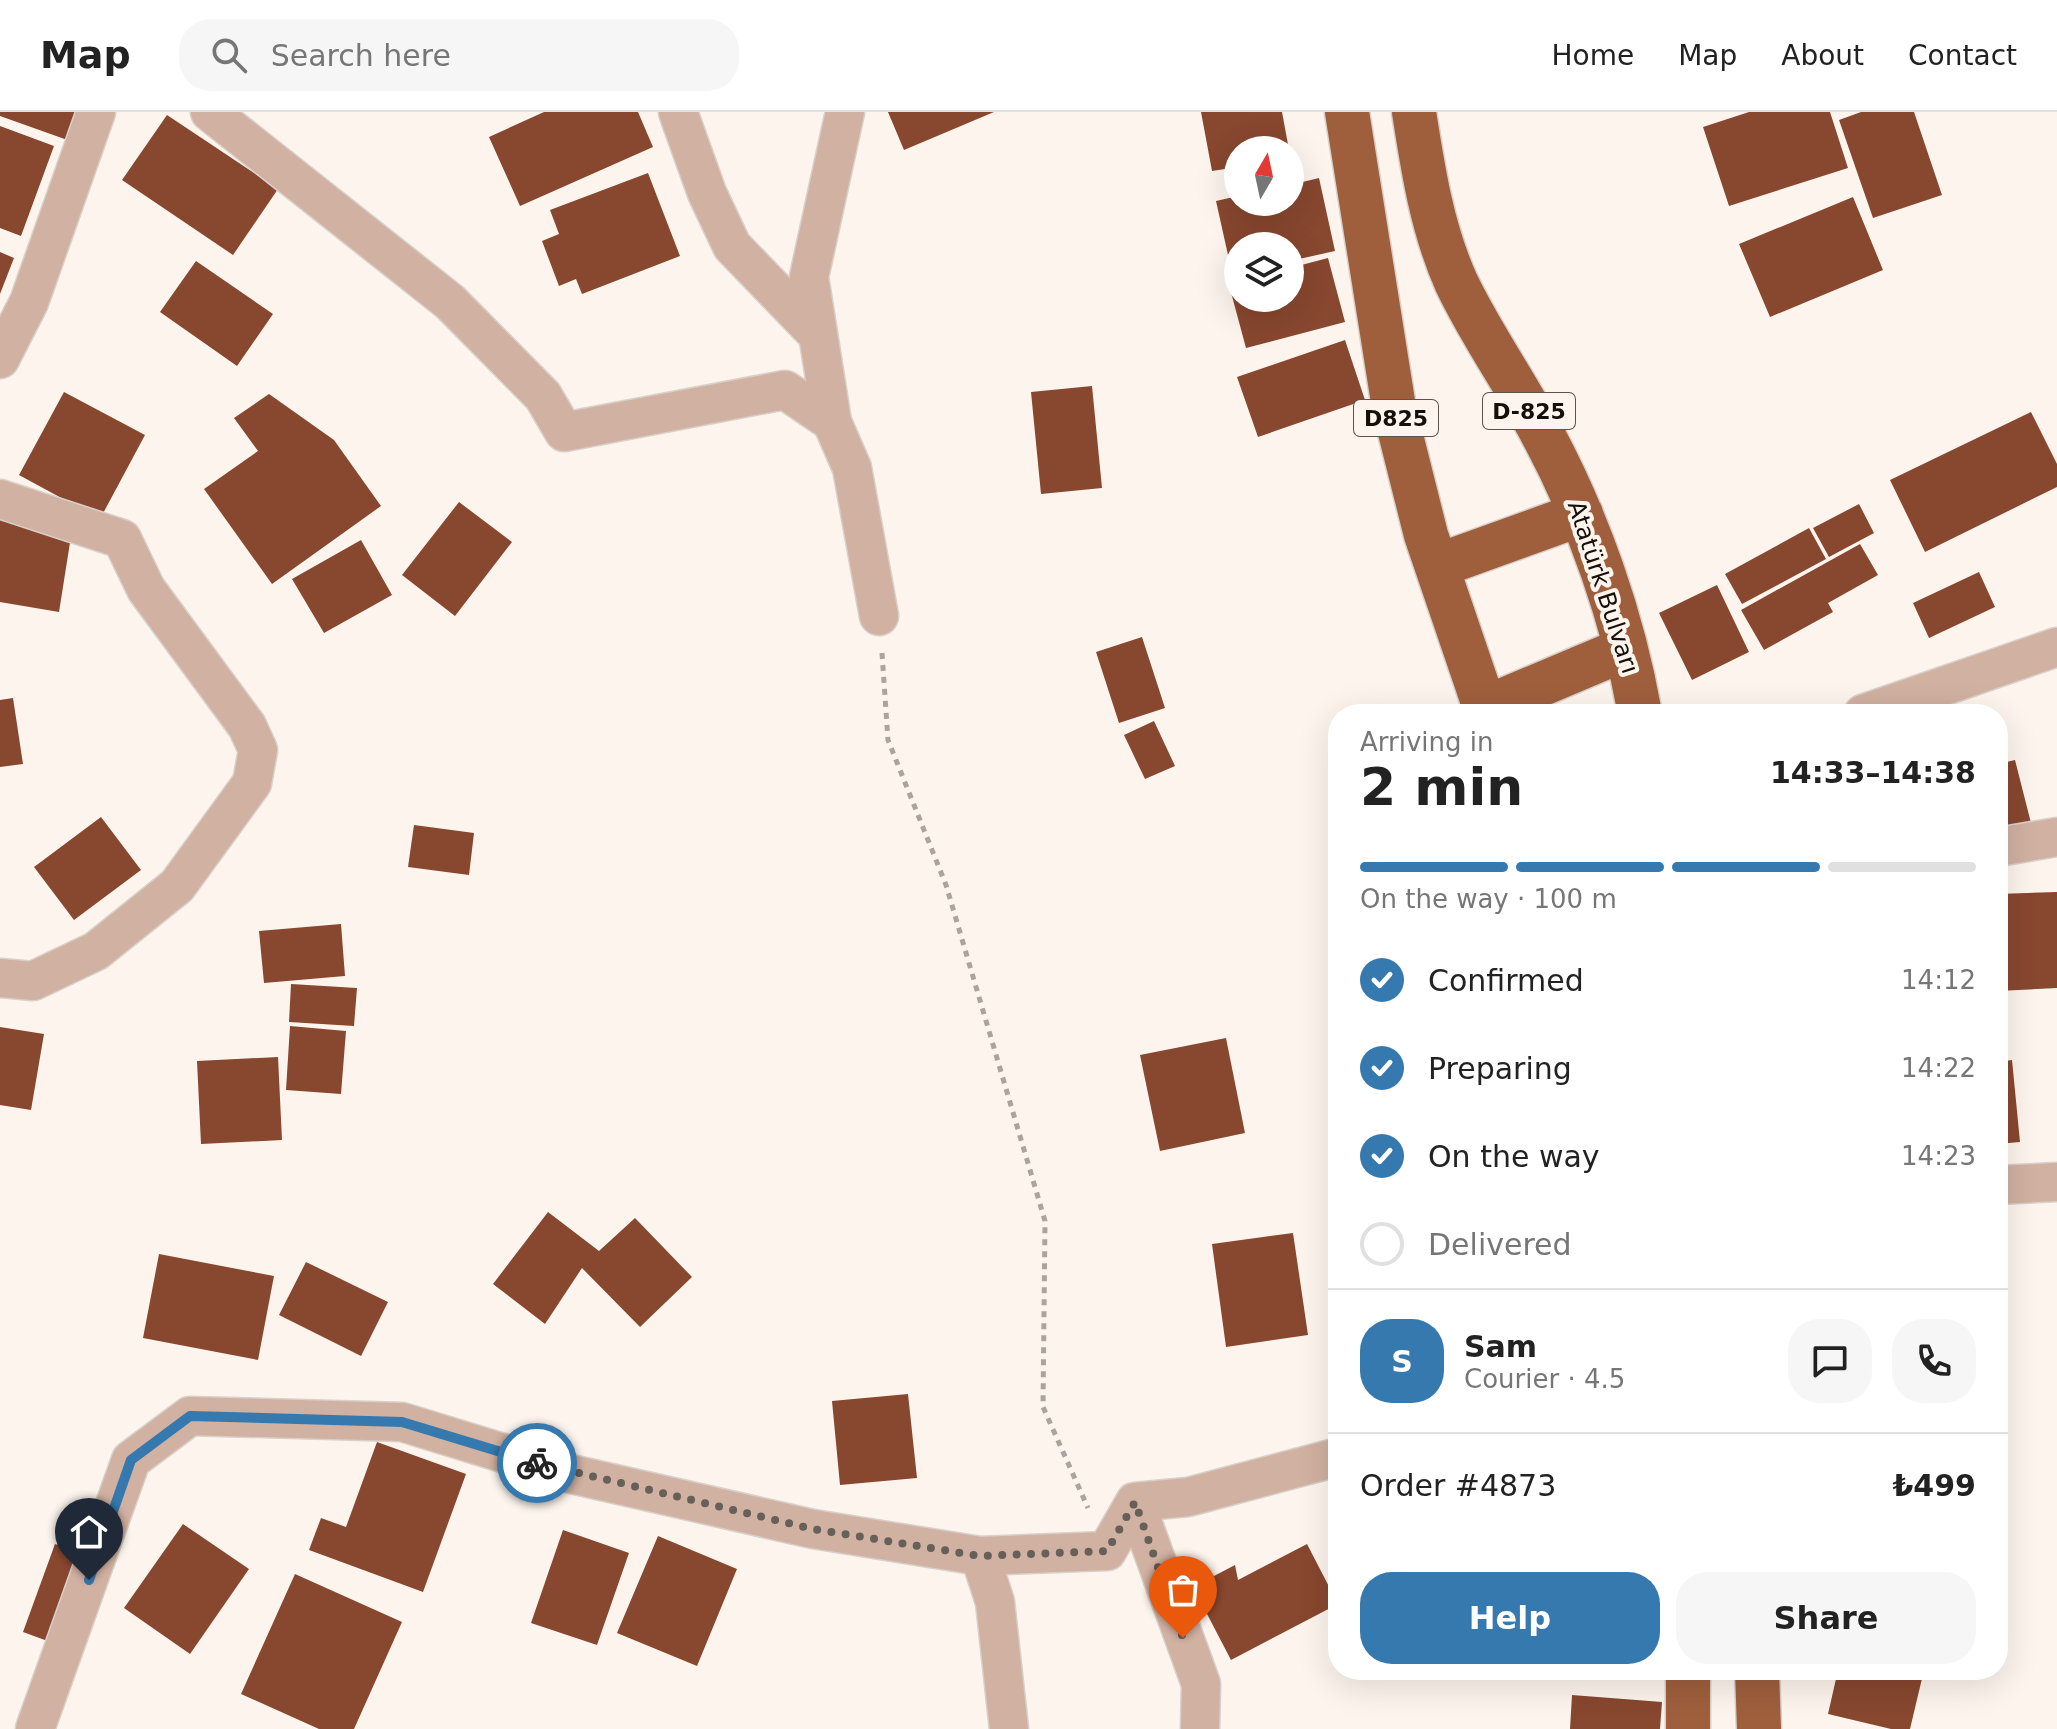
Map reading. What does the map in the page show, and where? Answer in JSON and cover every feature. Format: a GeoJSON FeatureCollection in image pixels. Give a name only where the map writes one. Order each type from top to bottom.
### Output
{"type":"FeatureCollection","features":[{"type":"Feature","properties":{"kind":"highway","name":"D825"},"geometry":{"type":"LineString","coordinates":[[1347,112],[1394,408],[1437,566],[1484,704]]}},
{"type":"Feature","properties":{"kind":"highway","name":"Atatürk Bulvarı"},"geometry":{"type":"LineString","coordinates":[[1414,112],[1434,221],[1456,280],[1542,433],[1581,514],[1625,649],[1638,704]]}},
{"type":"Feature","properties":{"kind":"highway"},"geometry":{"type":"LineString","coordinates":[[1437,566],[1581,514]]}},
{"type":"Feature","properties":{"kind":"highway"},"geometry":{"type":"LineString","coordinates":[[1502,704],[1625,649]]}},
{"type":"Feature","properties":{"kind":"highway"},"geometry":{"type":"LineString","coordinates":[[1688,1680],[1688,1729]]}},
{"type":"Feature","properties":{"kind":"highway"},"geometry":{"type":"LineString","coordinates":[[1757,1680],[1759,1729]]}},
{"type":"Feature","properties":{"kind":"street"},"geometry":{"type":"LineString","coordinates":[[0,359],[29,302],[96,112]]}},
{"type":"Feature","properties":{"kind":"street"},"geometry":{"type":"LineString","coordinates":[[210,112],[450,302],[543,396],[564,432],[785,390],[832,422]]}},
{"type":"Feature","properties":{"kind":"street"},"geometry":{"type":"LineString","coordinates":[[678,112],[707,193],[732,246],[816,333]]}},
{"type":"Feature","properties":{"kind":"street"},"geometry":{"type":"LineString","coordinates":[[845,112],[809,277],[832,422],[852,468],[879,616]]}},
{"type":"Feature","properties":{"kind":"street"},"geometry":{"type":"LineString","coordinates":[[0,499],[122,539],[146,589],[247,726],[258,750],[252,783],[177,886],[96,951],[33,981],[0,978]]}},
{"type":"Feature","properties":{"kind":"street"},"geometry":{"type":"LineString","coordinates":[[1892,704],[2057,647]]}},
{"type":"Feature","properties":{"kind":"street"},"geometry":{"type":"LineString","coordinates":[[2008,845],[2057,837]]}},
{"type":"Feature","properties":{"kind":"street"},"geometry":{"type":"LineString","coordinates":[[2008,1184],[2057,1182]]}},
{"type":"Feature","properties":{"kind":"street"},"geometry":{"type":"LineString","coordinates":[[35,1729],[131,1460],[190,1416],[402,1422],[586,1477],[813,1529],[980,1556],[1107,1551],[1135,1502]]}},
{"type":"Feature","properties":{"kind":"street"},"geometry":{"type":"LineString","coordinates":[[1135,1502],[1188,1497],[1328,1460]]}},
{"type":"Feature","properties":{"kind":"street"},"geometry":{"type":"LineString","coordinates":[[1135,1502],[1201,1684],[1200,1729]]}},
{"type":"Feature","properties":{"kind":"street"},"geometry":{"type":"LineString","coordinates":[[980,1556],[995,1602],[1009,1729]]}},
{"type":"Feature","properties":{"kind":"path"},"geometry":{"type":"LineString","coordinates":[[879,616],[888,740],[946,885],[1045,1221],[1043,1407],[1107,1551]]}},
{"type":"Feature","properties":{"kind":"building"},"geometry":{"type":"Polygon","coordinates":[[[0,112],[84,112],[73,142],[0,116],[0,112]]]}},
{"type":"Feature","properties":{"kind":"building"},"geometry":{"type":"Polygon","coordinates":[[[544,112],[638,112],[653,147],[520,206],[489,137],[544,112]]]}},
{"type":"Feature","properties":{"kind":"building"},"geometry":{"type":"Polygon","coordinates":[[[888,112],[994,112],[904,150],[888,112]]]}},
{"type":"Feature","properties":{"kind":"building"},"geometry":{"type":"Polygon","coordinates":[[[1201,112],[1282,112],[1286,136],[1224,136],[1224,169],[1212,171],[1201,112]]]}},
{"type":"Feature","properties":{"kind":"building"},"geometry":{"type":"Polygon","coordinates":[[[1749,112],[1830,112],[1848,168],[1729,206],[1703,127],[1749,112]]]}},
{"type":"Feature","properties":{"kind":"building"},"geometry":{"type":"Polygon","coordinates":[[[1861,112],[1914,112],[1942,195],[1873,218],[1839,120],[1861,112]]]}},
{"type":"Feature","properties":{"kind":"building"},"geometry":{"type":"Polygon","coordinates":[[[167,115],[278,189],[233,255],[122,180],[167,115]]]}},
{"type":"Feature","properties":{"kind":"building"},"geometry":{"type":"Polygon","coordinates":[[[0,126],[54,146],[21,236],[0,228],[0,126]]]}},
{"type":"Feature","properties":{"kind":"building"},"geometry":{"type":"Polygon","coordinates":[[[648,173],[680,256],[582,294],[576,279],[559,286],[542,241],[559,234],[550,210],[648,173]]]}},
{"type":"Feature","properties":{"kind":"building"},"geometry":{"type":"Polygon","coordinates":[[[1319,178],[1335,251],[1304,258],[1304,232],[1224,232],[1224,237],[1216,201],[1224,199],[1224,216],[1304,216],[1304,182],[1319,178]]]}},
{"type":"Feature","properties":{"kind":"building"},"geometry":{"type":"Polygon","coordinates":[[[1853,197],[1883,270],[1770,317],[1739,244],[1853,197]]]}},
{"type":"Feature","properties":{"kind":"building"},"geometry":{"type":"Polygon","coordinates":[[[0,252],[14,258],[0,294],[0,252]]]}},
{"type":"Feature","properties":{"kind":"building"},"geometry":{"type":"Polygon","coordinates":[[[1328,258],[1345,322],[1246,348],[1236,312],[1304,312],[1304,264],[1328,258]]]}},
{"type":"Feature","properties":{"kind":"building"},"geometry":{"type":"Polygon","coordinates":[[[196,261],[273,314],[237,366],[160,312],[196,261]]]}},
{"type":"Feature","properties":{"kind":"building"},"geometry":{"type":"Polygon","coordinates":[[[1345,340],[1365,400],[1258,437],[1237,377],[1345,340]]]}},
{"type":"Feature","properties":{"kind":"building"},"geometry":{"type":"Polygon","coordinates":[[[1092,386],[1102,488],[1041,494],[1031,392],[1092,386]]]}},
{"type":"Feature","properties":{"kind":"building"},"geometry":{"type":"Polygon","coordinates":[[[64,392],[145,435],[100,519],[19,475],[64,392]]]}},
{"type":"Feature","properties":{"kind":"building"},"geometry":{"type":"Polygon","coordinates":[[[269,394],[334,440],[381,506],[272,584],[204,489],[258,451],[234,418],[269,394]]]}},
{"type":"Feature","properties":{"kind":"building"},"geometry":{"type":"Polygon","coordinates":[[[2031,412],[2057,464],[2057,487],[1925,552],[1890,480],[2031,412]]]}},
{"type":"Feature","properties":{"kind":"building"},"geometry":{"type":"Polygon","coordinates":[[[459,502],[512,542],[455,616],[402,575],[459,502]]]}},
{"type":"Feature","properties":{"kind":"building"},"geometry":{"type":"Polygon","coordinates":[[[1859,504],[1874,533],[1829,557],[1813,528],[1859,504]]]}},
{"type":"Feature","properties":{"kind":"building"},"geometry":{"type":"Polygon","coordinates":[[[0,518],[72,530],[59,612],[0,602],[0,518]]]}},
{"type":"Feature","properties":{"kind":"building"},"geometry":{"type":"Polygon","coordinates":[[[1809,528],[1826,559],[1742,604],[1725,574],[1809,528]]]}},
{"type":"Feature","properties":{"kind":"building"},"geometry":{"type":"Polygon","coordinates":[[[361,540],[392,595],[324,633],[292,579],[361,540]]]}},
{"type":"Feature","properties":{"kind":"building"},"geometry":{"type":"Polygon","coordinates":[[[1860,544],[1878,575],[1828,603],[1833,612],[1764,650],[1741,610],[1860,544]]]}},
{"type":"Feature","properties":{"kind":"building"},"geometry":{"type":"Polygon","coordinates":[[[1979,572],[1995,607],[1929,638],[1913,603],[1979,572]]]}},
{"type":"Feature","properties":{"kind":"building"},"geometry":{"type":"Polygon","coordinates":[[[1717,585],[1749,652],[1692,680],[1659,613],[1717,585]]]}},
{"type":"Feature","properties":{"kind":"building"},"geometry":{"type":"Polygon","coordinates":[[[1142,637],[1165,708],[1119,723],[1096,652],[1142,637]]]}},
{"type":"Feature","properties":{"kind":"building"},"geometry":{"type":"Polygon","coordinates":[[[13,698],[23,764],[0,767],[0,700],[13,698]]]}},
{"type":"Feature","properties":{"kind":"building"},"geometry":{"type":"Polygon","coordinates":[[[1154,721],[1175,766],[1145,779],[1124,735],[1154,721]]]}},
{"type":"Feature","properties":{"kind":"building"},"geometry":{"type":"Polygon","coordinates":[[[2015,760],[2031,823],[2008,828],[2008,762],[2015,760]]]}},
{"type":"Feature","properties":{"kind":"building"},"geometry":{"type":"Polygon","coordinates":[[[101,817],[141,870],[74,920],[34,867],[101,817]]]}},
{"type":"Feature","properties":{"kind":"building"},"geometry":{"type":"Polygon","coordinates":[[[414,825],[474,833],[469,875],[408,867],[414,825]]]}},
{"type":"Feature","properties":{"kind":"building"},"geometry":{"type":"Polygon","coordinates":[[[2057,892],[2057,988],[2008,990],[2008,894],[2057,892]]]}},
{"type":"Feature","properties":{"kind":"building"},"geometry":{"type":"Polygon","coordinates":[[[341,924],[345,976],[264,983],[259,931],[341,924]]]}},
{"type":"Feature","properties":{"kind":"building"},"geometry":{"type":"Polygon","coordinates":[[[291,984],[357,988],[354,1026],[289,1022],[291,984]]]}},
{"type":"Feature","properties":{"kind":"building"},"geometry":{"type":"Polygon","coordinates":[[[290,1026],[346,1031],[341,1094],[286,1090],[290,1026]]]}},
{"type":"Feature","properties":{"kind":"building"},"geometry":{"type":"Polygon","coordinates":[[[0,1027],[44,1034],[31,1110],[0,1105],[0,1027]]]}},
{"type":"Feature","properties":{"kind":"building"},"geometry":{"type":"Polygon","coordinates":[[[1226,1038],[1245,1133],[1160,1151],[1140,1055],[1226,1038]]]}},
{"type":"Feature","properties":{"kind":"building"},"geometry":{"type":"Polygon","coordinates":[[[278,1057],[282,1140],[201,1144],[197,1061],[278,1057]]]}},
{"type":"Feature","properties":{"kind":"building"},"geometry":{"type":"Polygon","coordinates":[[[2012,1060],[2020,1142],[2008,1143],[2008,1061],[2012,1060]]]}},
{"type":"Feature","properties":{"kind":"building"},"geometry":{"type":"Polygon","coordinates":[[[548,1212],[599,1251],[635,1218],[692,1277],[640,1327],[582,1268],[545,1324],[493,1284],[548,1212]]]}},
{"type":"Feature","properties":{"kind":"building"},"geometry":{"type":"Polygon","coordinates":[[[1293,1233],[1308,1335],[1226,1347],[1212,1244],[1293,1233]]]}},
{"type":"Feature","properties":{"kind":"building"},"geometry":{"type":"Polygon","coordinates":[[[159,1254],[274,1276],[258,1360],[143,1338],[159,1254]]]}},
{"type":"Feature","properties":{"kind":"building"},"geometry":{"type":"Polygon","coordinates":[[[306,1262],[388,1302],[361,1356],[279,1315],[306,1262]]]}},
{"type":"Feature","properties":{"kind":"building"},"geometry":{"type":"Polygon","coordinates":[[[908,1394],[917,1478],[840,1485],[832,1401],[908,1394]]]}},
{"type":"Feature","properties":{"kind":"building"},"geometry":{"type":"Polygon","coordinates":[[[377,1442],[466,1474],[423,1592],[309,1550],[321,1518],[346,1527],[377,1442]]]}},
{"type":"Feature","properties":{"kind":"building"},"geometry":{"type":"Polygon","coordinates":[[[183,1524],[249,1569],[190,1654],[124,1608],[183,1524]]]}},
{"type":"Feature","properties":{"kind":"building"},"geometry":{"type":"Polygon","coordinates":[[[563,1530],[629,1553],[597,1645],[531,1623],[563,1530]]]}},
{"type":"Feature","properties":{"kind":"building"},"geometry":{"type":"Polygon","coordinates":[[[658,1536],[737,1569],[697,1666],[617,1633],[658,1536]]]}},
{"type":"Feature","properties":{"kind":"building"},"geometry":{"type":"Polygon","coordinates":[[[55,1544],[85,1554],[53,1643],[23,1632],[55,1544]]]}},
{"type":"Feature","properties":{"kind":"building"},"geometry":{"type":"Polygon","coordinates":[[[1307,1544],[1328,1585],[1328,1609],[1231,1660],[1193,1587],[1235,1565],[1238,1580],[1307,1544]]]}},
{"type":"Feature","properties":{"kind":"building"},"geometry":{"type":"Polygon","coordinates":[[[295,1574],[402,1622],[354,1729],[319,1729],[241,1694],[295,1574]]]}},
{"type":"Feature","properties":{"kind":"building"},"geometry":{"type":"Polygon","coordinates":[[[1836,1680],[1922,1680],[1910,1729],[1891,1729],[1828,1714],[1836,1680]]]}},
{"type":"Feature","properties":{"kind":"building"},"geometry":{"type":"Polygon","coordinates":[[[1572,1695],[1662,1702],[1660,1729],[1570,1729],[1572,1695]]]}},
{"type":"Feature","properties":{"kind":"way so far"},"geometry":{"type":"LineString","coordinates":[[537,1463],[571,1474],[813,1529],[980,1556],[1107,1551],[1135,1502],[1183,1638]]}},
{"type":"Feature","properties":{"kind":"route"},"geometry":{"type":"LineString","coordinates":[[89,1580],[131,1460],[190,1416],[402,1422],[537,1463]]}}]}
